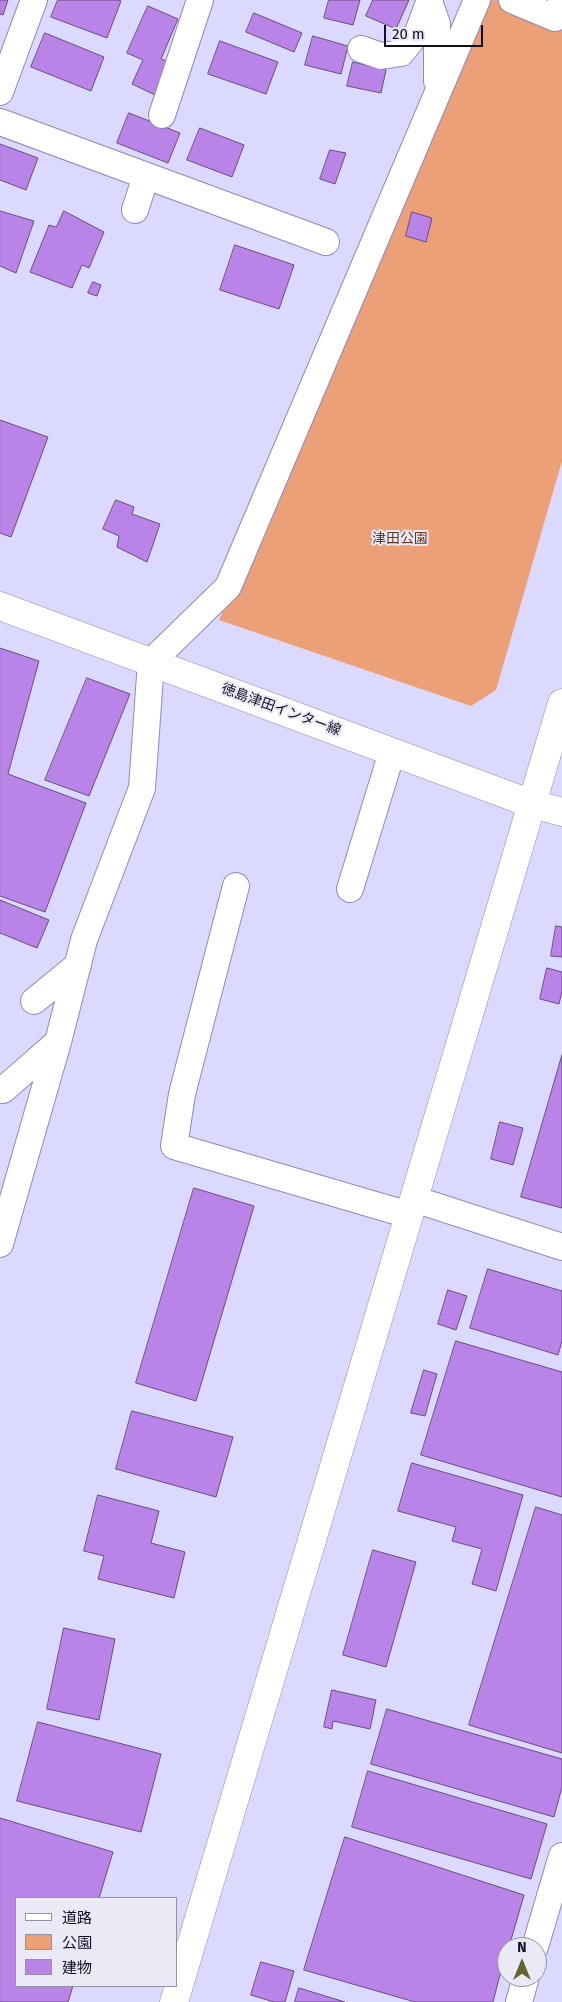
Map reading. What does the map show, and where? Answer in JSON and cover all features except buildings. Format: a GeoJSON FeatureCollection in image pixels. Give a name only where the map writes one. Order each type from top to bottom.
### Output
{"type":"FeatureCollection","features":[{"type":"Feature","properties":{"kind":"street"},"geometry":{"type":"LineString","coordinates":[[0,92],[34,0]]}},
{"type":"Feature","properties":{"kind":"street"},"geometry":{"type":"LineString","coordinates":[[162,115],[200,0]]}},
{"type":"Feature","properties":{"kind":"street"},"geometry":{"type":"LineString","coordinates":[[430,0],[437,24],[437,91]]}},
{"type":"Feature","properties":{"kind":"street"},"geometry":{"type":"LineString","coordinates":[[361,49],[381,56],[401,53],[418,32],[430,0]]}},
{"type":"Feature","properties":{"kind":"street"},"geometry":{"type":"LineString","coordinates":[[0,1244],[58,1042],[84,940],[142,788],[151,662],[228,587],[477,0]]}},
{"type":"Feature","properties":{"kind":"street"},"geometry":{"type":"LineString","coordinates":[[512,0],[554,18],[561,7],[561,0]]}},
{"type":"Feature","properties":{"kind":"street"},"geometry":{"type":"LineString","coordinates":[[0,122],[326,242]]}},
{"type":"Feature","properties":{"kind":"street"},"geometry":{"type":"LineString","coordinates":[[135,210],[146,176]]}},
{"type":"Feature","properties":{"kind":"street","name":"徳島津田インター線"},"geometry":{"type":"LineString","coordinates":[[0,606],[532,804],[562,812]]}},
{"type":"Feature","properties":{"kind":"street"},"geometry":{"type":"LineString","coordinates":[[174,2002],[562,703]]}},
{"type":"Feature","properties":{"kind":"street"},"geometry":{"type":"LineString","coordinates":[[350,889],[392,752]]}},
{"type":"Feature","properties":{"kind":"street"},"geometry":{"type":"LineString","coordinates":[[236,886],[182,1094],[174,1146],[562,1247]]}},
{"type":"Feature","properties":{"kind":"street"},"geometry":{"type":"LineString","coordinates":[[34,1001],[78,965]]}},
{"type":"Feature","properties":{"kind":"street"},"geometry":{"type":"LineString","coordinates":[[3,1090],[58,1042]]}},
{"type":"Feature","properties":{"kind":"street"},"geometry":{"type":"LineString","coordinates":[[538,1937],[562,1856]]}},
{"type":"Feature","properties":{"kind":"street"},"geometry":{"type":"LineString","coordinates":[[519,2002],[523,1987]]}},
{"type":"Feature","properties":{"kind":"green space","name":"津田公園"},"geometry":{"type":"Polygon","coordinates":[[[489,0],[562,0],[562,461],[496,690],[471,706],[219,620],[489,0]]]}}]}
